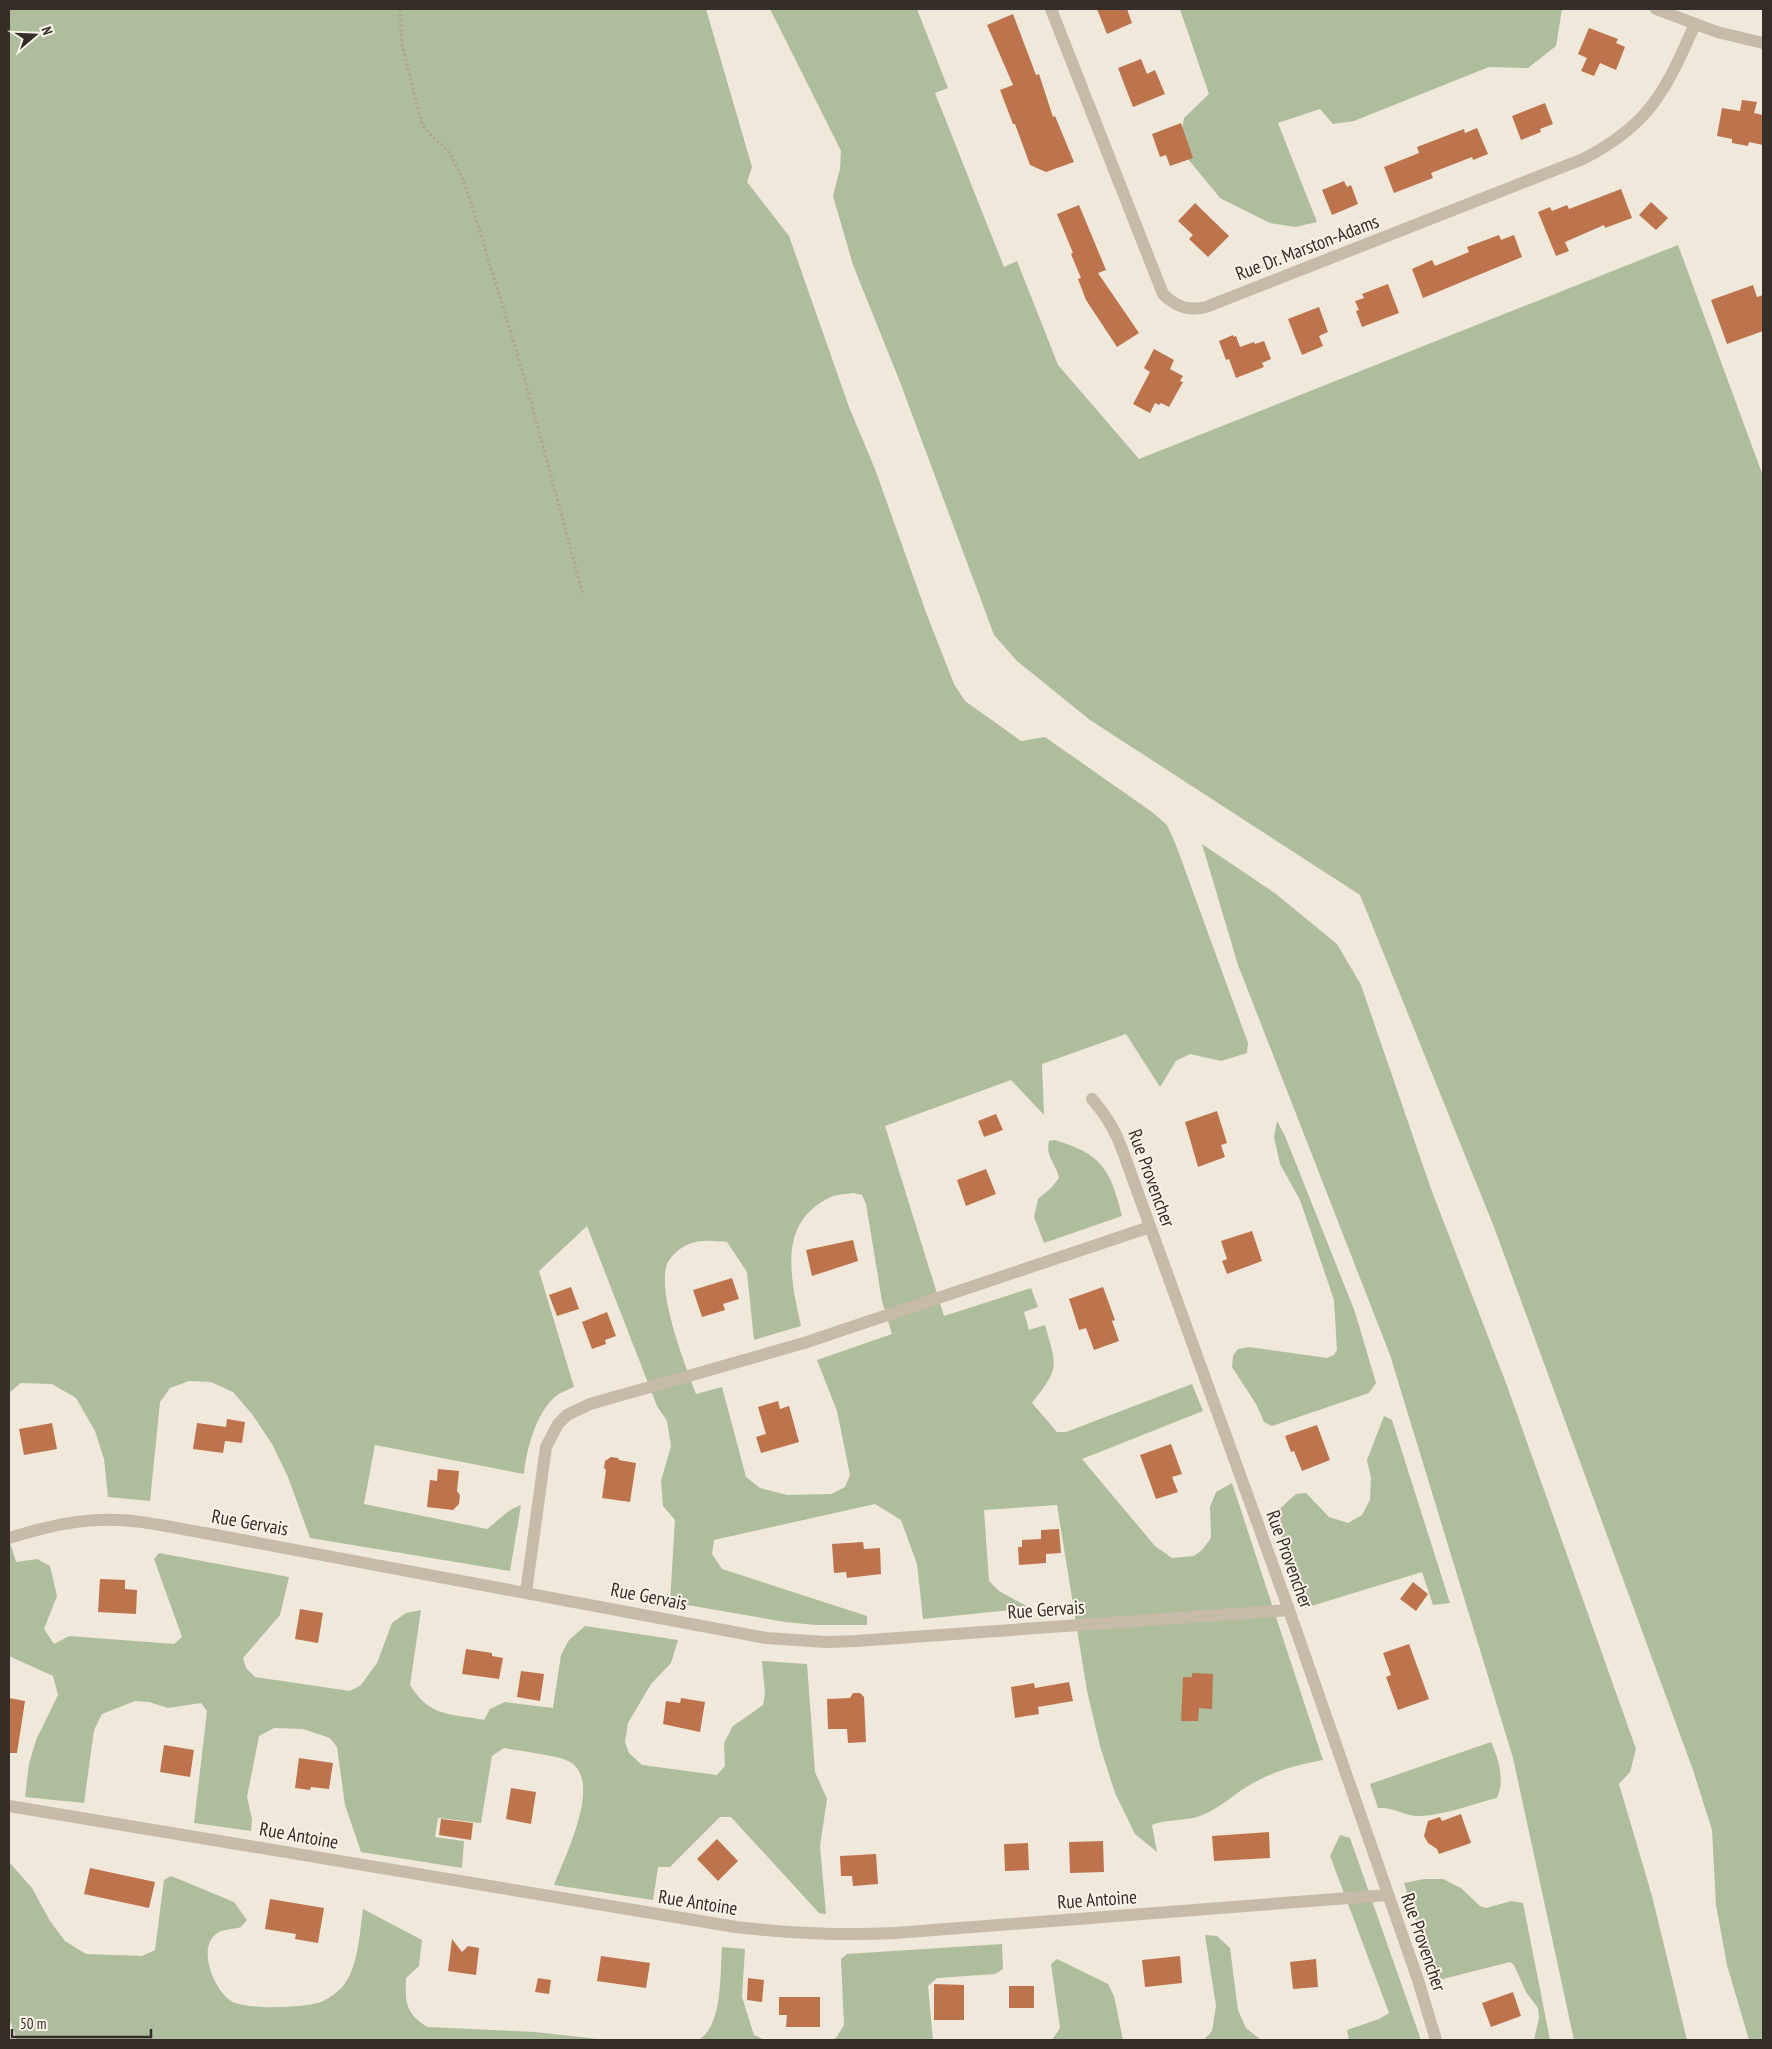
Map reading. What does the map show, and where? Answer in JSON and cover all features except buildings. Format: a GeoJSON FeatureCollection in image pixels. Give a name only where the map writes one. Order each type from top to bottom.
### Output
{"type":"FeatureCollection","features":[{"type":"Feature","properties":{"kind":"street","name":"Rue Dr. Marston-Adams"},"geometry":{"type":"LineString","coordinates":[[1051,9],[1163,294],[1171,302],[1182,308],[1194,310],[1206,307],[1583,159],[1604,149],[1640,120],[1655,102],[1668,82],[1695,24]]}},
{"type":"Feature","properties":{"kind":"street"},"geometry":{"type":"LineString","coordinates":[[1656,9],[1732,36],[1763,43]]}},
{"type":"Feature","properties":{"kind":"street","name":"Rue Provencher"},"geometry":{"type":"LineString","coordinates":[[1092,1099],[1115,1129],[1289,1610],[1418,1980],[1436,2040]]}},
{"type":"Feature","properties":{"kind":"street"},"geometry":{"type":"LineString","coordinates":[[526,1592],[546,1447],[558,1424],[567,1415],[590,1404],[866,1323],[1150,1227]]}},
{"type":"Feature","properties":{"kind":"street","name":"Rue Gervais"},"geometry":{"type":"LineString","coordinates":[[9,1538],[43,1527],[72,1522],[100,1519],[129,1521],[526,1592],[766,1638],[826,1642],[856,1642],[1289,1610]]}},
{"type":"Feature","properties":{"kind":"street","name":"Rue Antoine"},"geometry":{"type":"LineString","coordinates":[[9,1806],[736,1927],[801,1934],[895,1933],[1388,1895]]}},
{"type":"Feature","properties":{"kind":"path"},"geometry":{"type":"LineString","coordinates":[[400,9],[402,45],[421,121],[425,131],[447,149],[455,161],[466,191],[509,322],[583,594]]}},
{"type":"Feature","properties":{"kind":"green space"},"geometry":{"type":"Polygon","coordinates":[[[9,9],[706,9],[752,167],[747,182],[789,236],[849,407],[875,469],[927,615],[954,684],[965,701],[1021,741],[1045,737],[1152,812],[1167,825],[1248,1043],[1247,1053],[1221,1061],[1190,1054],[1176,1061],[1160,1087],[1126,1034],[1042,1064],[1044,1115],[1011,1080],[885,1126],[944,1316],[1031,1288],[1038,1307],[1024,1312],[1029,1330],[1045,1325],[1054,1359],[1054,1367],[1048,1382],[1032,1403],[1057,1432],[1066,1432],[1192,1384],[1203,1411],[1082,1459],[1155,1546],[1172,1558],[1194,1556],[1202,1550],[1211,1538],[1210,1507],[1216,1492],[1232,1483],[1323,1760],[1306,1763],[1265,1777],[1249,1785],[1205,1814],[1152,1825],[1157,1852],[1135,1834],[1115,1793],[1100,1746],[1087,1691],[1057,1505],[984,1510],[989,1581],[999,1591],[1030,1608],[923,1619],[917,1564],[901,1520],[875,1504],[714,1540],[712,1554],[722,1569],[867,1616],[867,1625],[816,1625],[785,1622],[670,1602],[675,1520],[663,1506],[661,1481],[671,1446],[667,1421],[657,1406],[587,1226],[539,1271],[574,1387],[559,1394],[552,1400],[539,1418],[530,1441],[524,1474],[375,1445],[364,1504],[487,1529],[510,1510],[521,1505],[510,1571],[310,1538],[288,1477],[272,1444],[252,1414],[233,1392],[211,1382],[189,1381],[170,1388],[160,1402],[150,1501],[108,1497],[104,1459],[95,1431],[76,1398],[52,1384],[21,1383],[9,1393],[9,9]],[[854,1193],[831,1197],[814,1208],[802,1221],[795,1236],[792,1253],[792,1271],[801,1326],[754,1340],[747,1272],[727,1242],[693,1242],[676,1252],[667,1264],[665,1277],[669,1311],[679,1348],[696,1394],[722,1387],[746,1477],[760,1488],[787,1495],[831,1494],[845,1487],[850,1475],[837,1411],[817,1360],[892,1334],[882,1301],[866,1204],[862,1195],[854,1193]]]}},
{"type":"Feature","properties":{"kind":"green space"},"geometry":{"type":"Polygon","coordinates":[[[770,9],[917,9],[948,88],[935,93],[1004,267],[1017,261],[1058,365],[1139,459],[1678,245],[1763,476],[1763,2040],[1749,2040],[1727,1965],[1716,1905],[1712,1830],[1693,1770],[1494,1227],[1360,895],[1090,720],[1017,661],[994,635],[900,382],[853,265],[833,196],[840,169],[841,151],[770,9]]]}},
{"type":"Feature","properties":{"kind":"green space"},"geometry":{"type":"Polygon","coordinates":[[[1180,9],[1562,9],[1556,46],[1528,68],[1489,67],[1354,121],[1333,124],[1320,109],[1278,123],[1317,222],[1295,227],[1270,223],[1220,198],[1179,148],[1184,118],[1209,94],[1180,9]]]}},
{"type":"Feature","properties":{"kind":"green space"},"geometry":{"type":"Polygon","coordinates":[[[1202,844],[1276,894],[1337,944],[1361,985],[1431,1189],[1506,1383],[1636,1749],[1630,1772],[1619,1784],[1652,1896],[1687,2040],[1574,2040],[1513,1758],[1390,1355],[1238,965],[1202,844]]]}},
{"type":"Feature","properties":{"kind":"green space"},"geometry":{"type":"Polygon","coordinates":[[[1277,1121],[1285,1136],[1355,1312],[1376,1383],[1369,1393],[1272,1426],[1264,1422],[1256,1404],[1232,1367],[1233,1356],[1238,1349],[1249,1347],[1327,1358],[1334,1355],[1337,1350],[1334,1300],[1300,1200],[1280,1164],[1274,1137],[1277,1121]]]}},
{"type":"Feature","properties":{"kind":"green space"},"geometry":{"type":"Polygon","coordinates":[[[1054,1140],[1083,1151],[1102,1166],[1113,1187],[1122,1216],[1044,1243],[1034,1217],[1038,1199],[1059,1178],[1048,1151],[1049,1141],[1054,1140]]]}},
{"type":"Feature","properties":{"kind":"green space"},"geometry":{"type":"Polygon","coordinates":[[[1384,1416],[1392,1420],[1450,1603],[1433,1605],[1422,1572],[1305,1608],[1274,1514],[1296,1494],[1306,1493],[1329,1517],[1348,1523],[1362,1515],[1370,1500],[1371,1478],[1367,1460],[1384,1416]]]}},
{"type":"Feature","properties":{"kind":"green space"},"geometry":{"type":"Polygon","coordinates":[[[9,1539],[16,1562],[37,1559],[50,1566],[57,1596],[44,1629],[54,1644],[69,1636],[174,1644],[182,1637],[154,1559],[159,1553],[289,1577],[280,1615],[243,1658],[246,1668],[255,1677],[350,1691],[361,1685],[377,1663],[392,1623],[406,1613],[421,1610],[410,1685],[418,1696],[433,1709],[451,1715],[484,1720],[490,1709],[505,1702],[553,1708],[561,1655],[569,1640],[585,1626],[678,1640],[671,1663],[651,1684],[628,1723],[625,1742],[629,1753],[642,1765],[717,1775],[725,1766],[724,1743],[733,1726],[763,1705],[765,1693],[762,1661],[807,1664],[815,1772],[827,1799],[820,1846],[826,1914],[819,1913],[731,1817],[720,1817],[670,1867],[658,1867],[653,1900],[554,1885],[579,1819],[583,1784],[578,1770],[568,1761],[562,1759],[504,1748],[492,1756],[481,1823],[438,1818],[435,1837],[464,1841],[462,1868],[361,1852],[345,1805],[337,1747],[330,1738],[303,1729],[274,1728],[259,1736],[247,1797],[252,1819],[251,1831],[194,1823],[207,1711],[201,1703],[168,1708],[149,1702],[135,1701],[102,1714],[94,1730],[84,1803],[25,1797],[29,1764],[36,1740],[58,1695],[53,1676],[9,1656],[9,1539]]]}},
{"type":"Feature","properties":{"kind":"green space"},"geometry":{"type":"Polygon","coordinates":[[[1491,1742],[1501,1777],[1497,1798],[1430,1815],[1415,1816],[1390,1809],[1378,1808],[1370,1784],[1491,1742]]]}},
{"type":"Feature","properties":{"kind":"green space"},"geometry":{"type":"Polygon","coordinates":[[[1340,1835],[1350,1838],[1421,2040],[1349,2040],[1347,2030],[1379,2019],[1389,2013],[1330,1856],[1340,1835]]]}},
{"type":"Feature","properties":{"kind":"green space"},"geometry":{"type":"Polygon","coordinates":[[[9,1862],[32,1888],[50,1921],[65,1941],[86,1954],[142,1956],[155,1950],[164,1880],[171,1876],[234,1902],[247,1920],[241,1927],[221,1931],[212,1938],[208,1947],[208,1957],[213,1978],[225,1995],[231,2001],[238,2004],[261,2007],[302,2006],[321,2002],[333,1995],[343,1986],[352,1970],[358,1949],[363,1909],[422,1940],[419,1966],[406,1978],[406,1995],[411,2012],[427,2027],[535,2032],[607,2040],[17,2040],[9,2018],[9,1862]]]}},
{"type":"Feature","properties":{"kind":"green space"},"geometry":{"type":"Polygon","coordinates":[[[1424,1879],[1443,1879],[1461,1888],[1480,1906],[1486,1908],[1511,1901],[1523,1903],[1550,2040],[1534,2040],[1539,2018],[1538,2008],[1526,1992],[1514,1965],[1510,1962],[1435,1981],[1404,1883],[1424,1879]]]}},
{"type":"Feature","properties":{"kind":"green space"},"geometry":{"type":"Polygon","coordinates":[[[1205,1935],[1217,1936],[1230,1948],[1238,2010],[1246,2028],[1261,2040],[1204,2040],[1212,2031],[1216,2006],[1205,1935]]]}},
{"type":"Feature","properties":{"kind":"green space"},"geometry":{"type":"Polygon","coordinates":[[[1002,1944],[1003,1969],[995,1974],[937,1978],[928,1986],[933,2040],[831,2040],[836,2038],[844,2025],[841,1959],[847,1954],[1002,1944]]]}},
{"type":"Feature","properties":{"kind":"green space"},"geometry":{"type":"Polygon","coordinates":[[[722,1947],[745,1949],[742,1997],[754,2035],[765,2040],[698,2040],[712,2024],[716,2012],[719,1998],[722,1947]]]}},
{"type":"Feature","properties":{"kind":"green space"},"geometry":{"type":"Polygon","coordinates":[[[1057,1959],[1108,1984],[1114,1996],[1123,2040],[1052,2040],[1060,2028],[1051,1964],[1057,1959]]]}}]}
